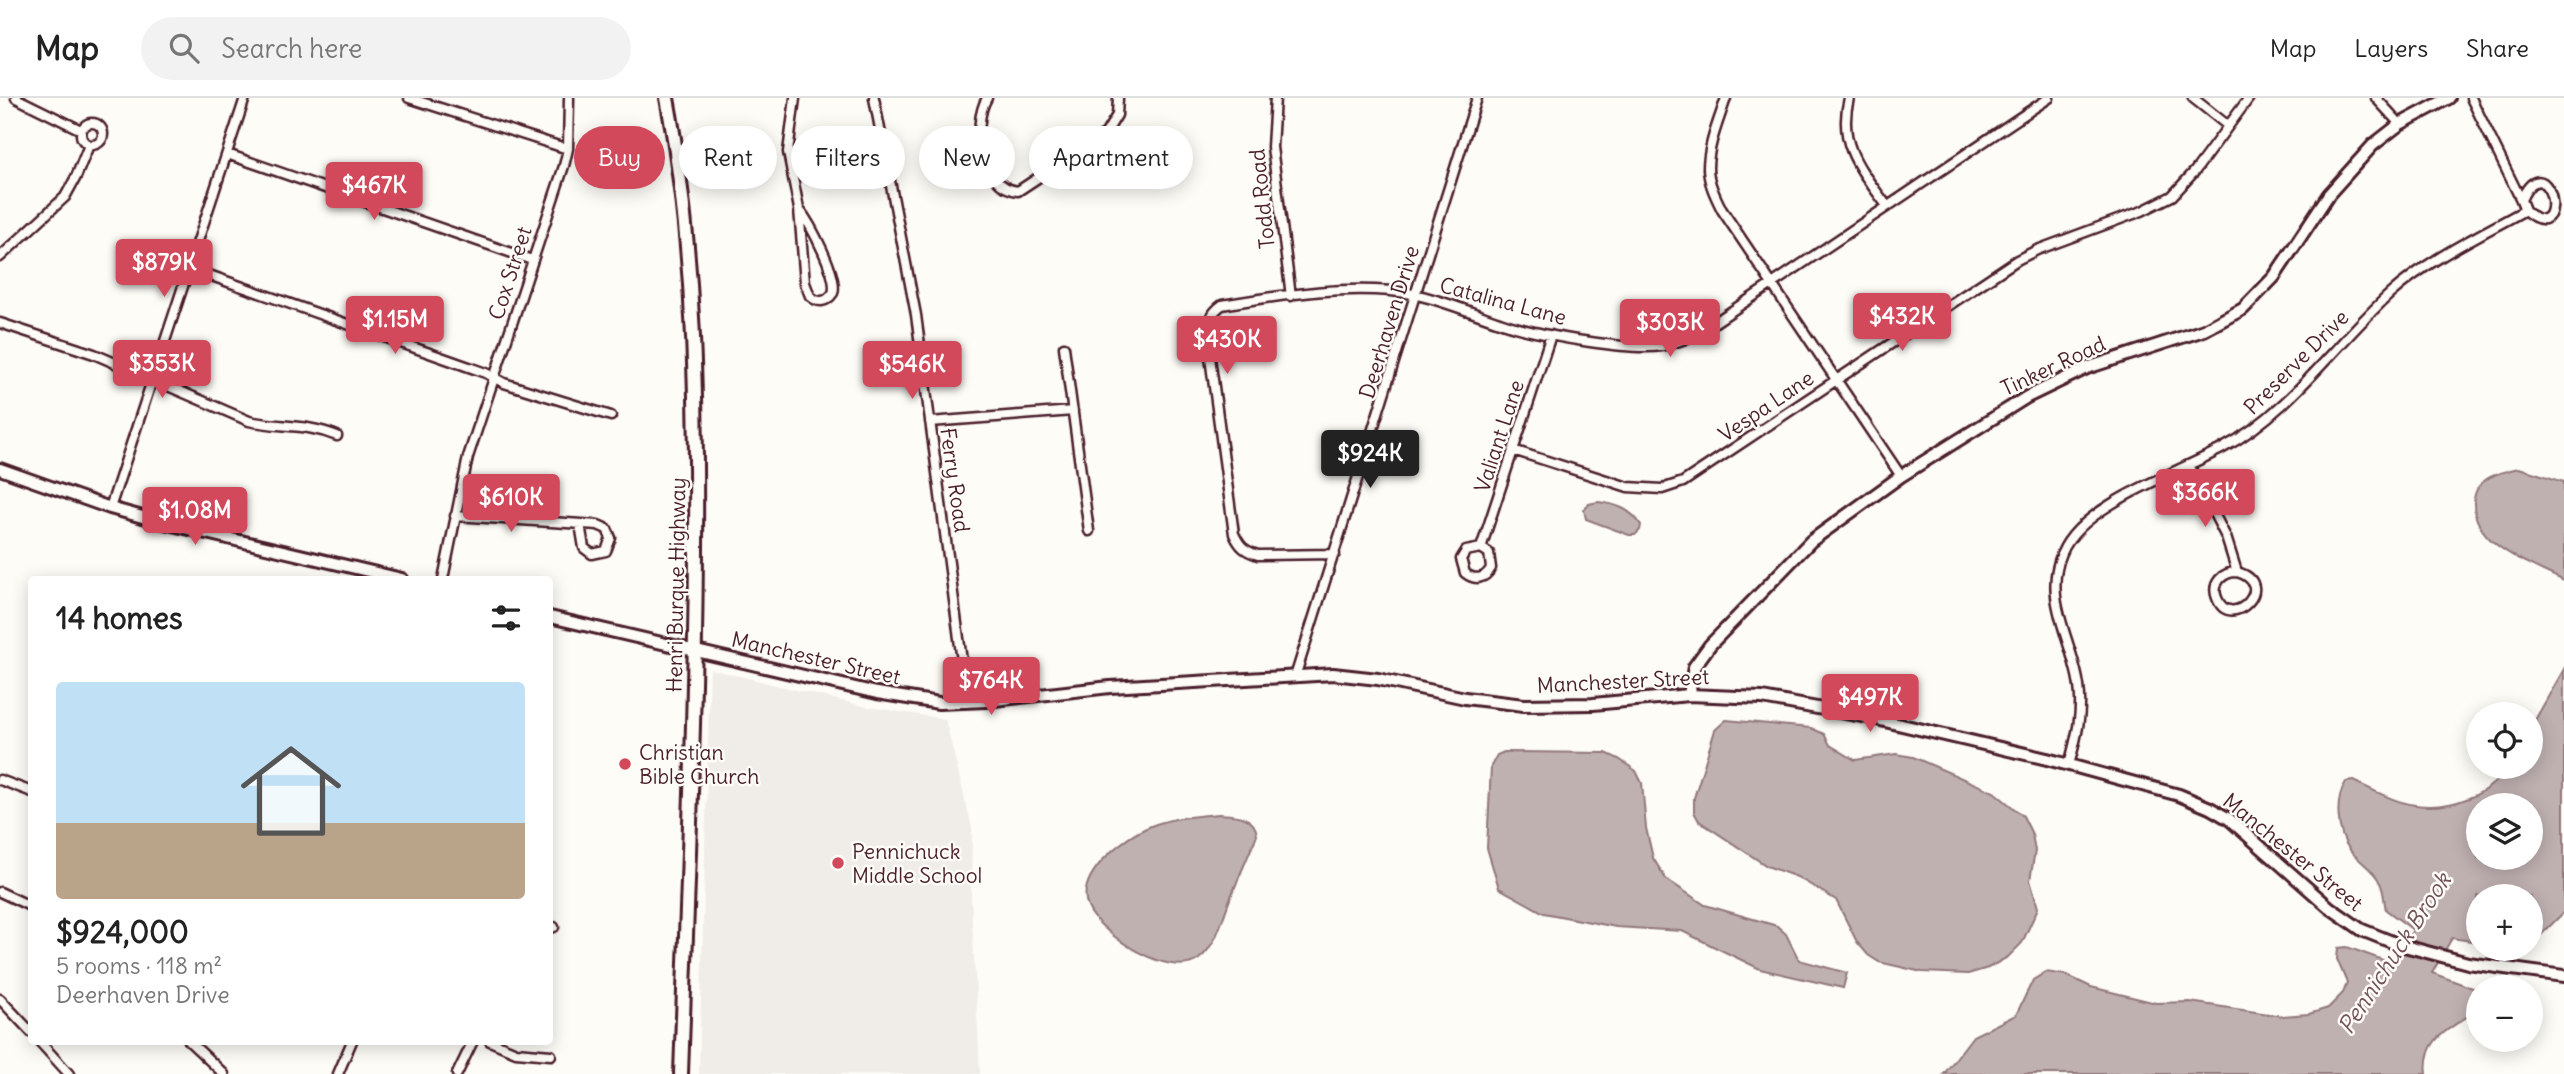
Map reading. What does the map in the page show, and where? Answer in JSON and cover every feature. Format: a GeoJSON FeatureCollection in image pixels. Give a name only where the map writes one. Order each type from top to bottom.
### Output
{"type":"FeatureCollection","features":[{"type":"Feature","properties":{"kind":"main road","name":"Henri Burque Highway"},"geometry":{"type":"LineString","coordinates":[[667,98],[686,242],[694,342],[696,457],[695,649],[681,1074]]}},
{"type":"Feature","properties":{"kind":"street"},"geometry":{"type":"LineString","coordinates":[[16,98],[81,130]]}},
{"type":"Feature","properties":{"kind":"street"},"geometry":{"type":"LineString","coordinates":[[110,508],[245,98]]}},
{"type":"Feature","properties":{"kind":"street"},"geometry":{"type":"LineString","coordinates":[[409,98],[568,149]]}},
{"type":"Feature","properties":{"kind":"street","name":"Cox Street"},"geometry":{"type":"LineString","coordinates":[[444,576],[468,457],[568,149],[569,98]]}},
{"type":"Feature","properties":{"kind":"street"},"geometry":{"type":"LineString","coordinates":[[795,98],[788,152],[799,209],[805,283],[810,296],[824,301],[833,293],[834,281],[808,220],[799,209]]}},
{"type":"Feature","properties":{"kind":"street","name":"Ferry Road"},"geometry":{"type":"LineString","coordinates":[[874,98],[916,315],[962,662],[965,703]]}},
{"type":"Feature","properties":{"kind":"street"},"geometry":{"type":"LineString","coordinates":[[987,98],[979,124],[989,169],[1003,186],[1018,191],[1106,133],[1117,115],[1118,98]]}},
{"type":"Feature","properties":{"kind":"street","name":"Todd Road"},"geometry":{"type":"LineString","coordinates":[[1276,98],[1272,147],[1291,296]]}},
{"type":"Feature","properties":{"kind":"street","name":"Deerhaven Drive"},"geometry":{"type":"LineString","coordinates":[[1294,677],[1477,98]]}},
{"type":"Feature","properties":{"kind":"street"},"geometry":{"type":"LineString","coordinates":[[1726,98],[1707,170],[1722,210],[1901,476]]}},
{"type":"Feature","properties":{"kind":"street"},"geometry":{"type":"LineString","coordinates":[[1849,98],[1845,132],[1851,153],[1886,206]]}},
{"type":"Feature","properties":{"kind":"street","name":"Catalina Lane"},"geometry":{"type":"LineString","coordinates":[[1335,554],[1258,555],[1247,552],[1238,544],[1234,534],[1208,346],[1208,323],[1213,312],[1222,305],[1354,288],[1416,295],[1518,328],[1551,335],[1637,347],[1682,342],[2049,98]]}},
{"type":"Feature","properties":{"kind":"street"},"geometry":{"type":"LineString","coordinates":[[2193,98],[2227,125]]}},
{"type":"Feature","properties":{"kind":"street","name":"Vespa Lane"},"geometry":{"type":"LineString","coordinates":[[1513,450],[1628,487],[1662,489],[1693,477],[2017,260],[2142,211],[2172,196],[2195,171],[2249,98]]}},
{"type":"Feature","properties":{"kind":"street"},"geometry":{"type":"LineString","coordinates":[[2376,98],[2400,124]]}},
{"type":"Feature","properties":{"kind":"street","name":"Tinker Road"},"geometry":{"type":"LineString","coordinates":[[1689,695],[1694,667],[1710,645],[1811,541],[1901,476],[1998,414],[2057,381],[2118,356],[2204,330],[2243,309],[2274,277],[2343,176],[2373,145],[2400,124],[2449,98]]}},
{"type":"Feature","properties":{"kind":"street"},"geometry":{"type":"LineString","coordinates":[[2470,98],[2525,210],[2535,218],[2547,218],[2557,211],[2560,205],[2559,193],[2551,184],[2539,181],[2528,187],[2521,200]]}},
{"type":"Feature","properties":{"kind":"street"},"geometry":{"type":"LineString","coordinates":[[81,130],[91,122],[98,124],[103,130],[100,142],[89,145]]}},
{"type":"Feature","properties":{"kind":"street"},"geometry":{"type":"LineString","coordinates":[[81,130],[81,138],[89,145]]}},
{"type":"Feature","properties":{"kind":"street"},"geometry":{"type":"LineString","coordinates":[[0,257],[65,197],[89,145]]}},
{"type":"Feature","properties":{"kind":"street"},"geometry":{"type":"LineString","coordinates":[[227,155],[532,260]]}},
{"type":"Feature","properties":{"kind":"street","name":"Preserve Drive"},"geometry":{"type":"LineString","coordinates":[[2069,765],[2078,729],[2080,703],[2075,664],[2054,596],[2055,577],[2061,555],[2071,536],[2096,513],[2222,450],[2258,425],[2374,309],[2409,278],[2440,257],[2525,210]]}},
{"type":"Feature","properties":{"kind":"street"},"geometry":{"type":"LineString","coordinates":[[189,268],[504,383],[611,416]]}},
{"type":"Feature","properties":{"kind":"street"},"geometry":{"type":"LineString","coordinates":[[0,323],[68,345],[249,421],[313,427],[337,436]]}},
{"type":"Feature","properties":{"kind":"street","name":"Valiant Lane"},"geometry":{"type":"LineString","coordinates":[[1481,548],[1551,335]]}},
{"type":"Feature","properties":{"kind":"street"},"geometry":{"type":"LineString","coordinates":[[1064,348],[1089,531]]}},
{"type":"Feature","properties":{"kind":"street"},"geometry":{"type":"LineString","coordinates":[[930,422],[1073,411]]}},
{"type":"Feature","properties":{"kind":"street"},"geometry":{"type":"LineString","coordinates":[[2189,465],[2226,537],[2237,572]]}},
{"type":"Feature","properties":{"kind":"street"},"geometry":{"type":"LineString","coordinates":[[0,469],[110,508],[361,575]]}},
{"type":"Feature","properties":{"kind":"street"},"geometry":{"type":"LineString","coordinates":[[455,516],[598,525],[607,529],[611,538],[606,551],[597,555],[584,548],[580,524]]}},
{"type":"Feature","properties":{"kind":"street"},"geometry":{"type":"LineString","coordinates":[[2237,572],[2243,573],[2251,582],[2253,594],[2248,604],[2231,610],[2216,597],[2216,584],[2224,574],[2237,572]]}},
{"type":"Feature","properties":{"kind":"street","name":"Manchester Street"},"geometry":{"type":"LineString","coordinates":[[553,619],[695,649],[886,695],[932,702],[965,703],[1110,687],[1333,674],[1362,676],[1478,700],[1524,705],[1593,704],[1689,695],[1762,698],[1806,705],[2069,765],[2168,791],[2210,808],[2246,833],[2343,918],[2362,930],[2397,944],[2451,959],[2489,967],[2564,976]]}},
{"type":"Feature","properties":{"kind":"street"},"geometry":{"type":"LineString","coordinates":[[0,780],[28,790]]}},
{"type":"Feature","properties":{"kind":"street"},"geometry":{"type":"LineString","coordinates":[[0,892],[28,905]]}},
{"type":"Feature","properties":{"kind":"street"},"geometry":{"type":"LineString","coordinates":[[0,999],[28,1029]]}},
{"type":"Feature","properties":{"kind":"street"},"geometry":{"type":"LineString","coordinates":[[43,1045],[69,1074]]}},
{"type":"Feature","properties":{"kind":"street"},"geometry":{"type":"LineString","coordinates":[[193,1045],[224,1074]]}},
{"type":"Feature","properties":{"kind":"street"},"geometry":{"type":"LineString","coordinates":[[338,1074],[350,1045]]}},
{"type":"Feature","properties":{"kind":"street"},"geometry":{"type":"LineString","coordinates":[[457,1074],[471,1045]]}},
{"type":"Feature","properties":{"kind":"street"},"geometry":{"type":"LineString","coordinates":[[499,1045],[516,1052],[551,1055]]}},
{"type":"Feature","properties":{"kind":"shaded area"},"geometry":{"type":"Polygon","coordinates":[[[2519,468],[2564,482],[2564,581],[2505,551],[2482,530],[2476,516],[2474,500],[2479,486],[2490,477],[2519,468]]]}},
{"type":"Feature","properties":{"kind":"shaded area"},"geometry":{"type":"Polygon","coordinates":[[[1598,502],[1628,511],[1641,525],[1640,530],[1635,535],[1629,535],[1586,519],[1584,510],[1589,504],[1598,502]]]}},
{"type":"Feature","properties":{"kind":"shaded area","name":"Pennichuck Middle School"},"geometry":{"type":"Polygon","coordinates":[[[710,669],[863,706],[945,719],[972,828],[971,898],[980,1074],[699,1074],[710,669]]]}},
{"type":"Feature","properties":{"kind":"shaded area"},"geometry":{"type":"Polygon","coordinates":[[[2564,669],[2564,912],[2543,933],[2543,884],[2466,884],[2466,940],[2452,938],[2432,973],[2466,986],[2466,1017],[2442,1034],[2429,1050],[2427,1074],[1944,1074],[1973,1036],[2016,1015],[2033,980],[2046,972],[2066,975],[2091,987],[2156,1003],[2190,1002],[2282,1016],[2309,1014],[2328,1008],[2343,993],[2347,983],[2337,959],[2338,948],[2347,947],[2391,963],[2413,930],[2386,910],[2378,878],[2353,854],[2342,835],[2339,807],[2346,782],[2353,781],[2391,798],[2415,805],[2441,805],[2466,799],[2466,870],[2543,870],[2543,793],[2479,793],[2498,779],[2543,779],[2543,706],[2564,669]]]}},
{"type":"Feature","properties":{"kind":"shaded area"},"geometry":{"type":"Polygon","coordinates":[[[1726,720],[1811,728],[1824,734],[1830,745],[1855,760],[1896,754],[1913,757],[1994,792],[2023,816],[2032,834],[2035,851],[2030,880],[2038,908],[2022,943],[2008,957],[1988,968],[1968,974],[1922,972],[1879,962],[1868,955],[1857,942],[1836,900],[1797,877],[1767,866],[1699,821],[1694,812],[1694,798],[1715,730],[1726,720]]]}},
{"type":"Feature","properties":{"kind":"shaded area"},"geometry":{"type":"Polygon","coordinates":[[[1504,752],[1606,753],[1619,759],[1636,771],[1642,783],[1646,828],[1653,858],[1666,879],[1705,905],[1777,926],[1786,934],[1799,960],[1847,973],[1843,988],[1760,969],[1682,931],[1616,927],[1544,913],[1499,888],[1487,848],[1491,766],[1497,755],[1504,752]]]}},
{"type":"Feature","properties":{"kind":"shaded area"},"geometry":{"type":"Polygon","coordinates":[[[1219,814],[1243,817],[1252,823],[1257,835],[1215,939],[1205,953],[1187,964],[1171,964],[1137,951],[1106,930],[1088,907],[1086,895],[1088,882],[1104,858],[1128,838],[1159,823],[1219,814]]]}},
{"type":"Feature","properties":{"kind":"place","name":"Christian Bible Church"},"geometry":{"type":"Point","coordinates":[625,764]}},
{"type":"Feature","properties":{"kind":"place","name":"Pennichuck Middle School"},"geometry":{"type":"Point","coordinates":[838,863]}},
{"type":"Feature","properties":{"kind":"water label","name":"Pennichuck Brook"},"geometry":{"type":"Point","coordinates":[2394,953]}}]}
